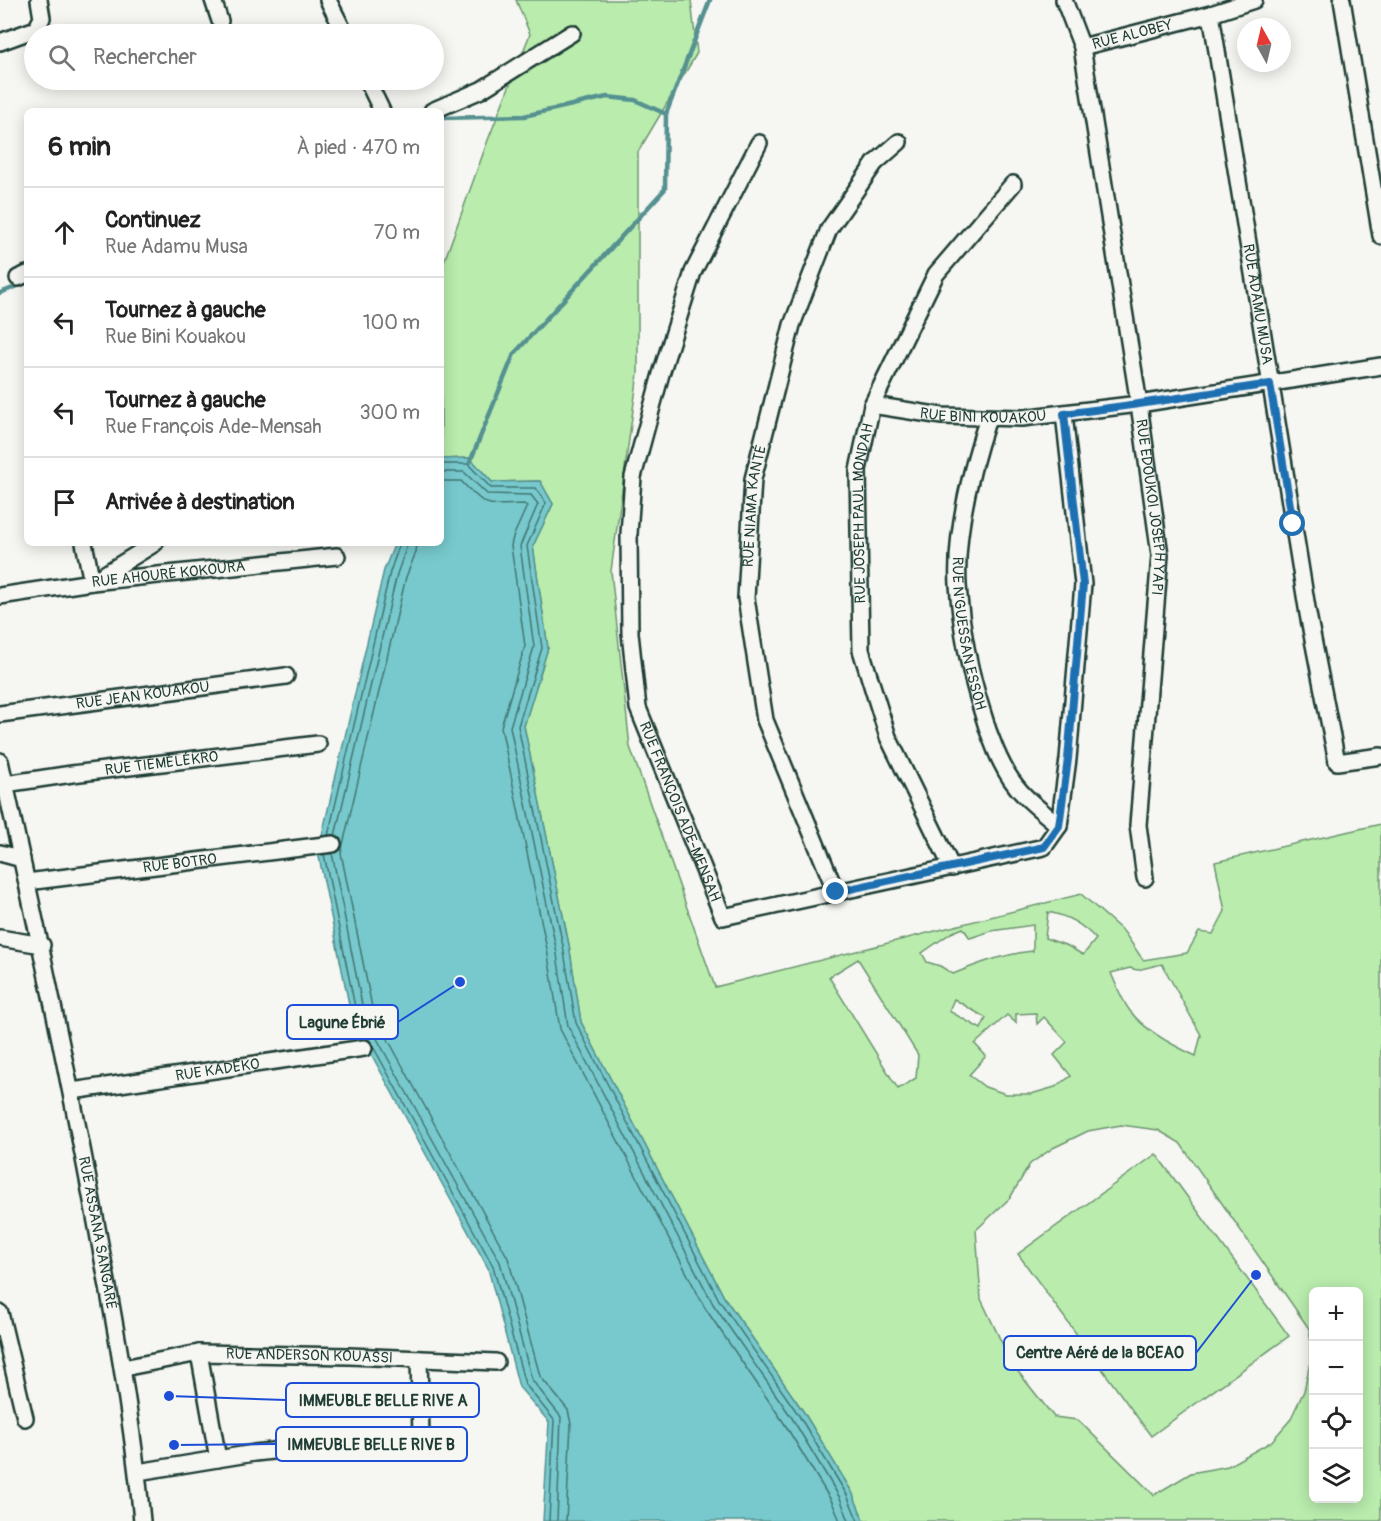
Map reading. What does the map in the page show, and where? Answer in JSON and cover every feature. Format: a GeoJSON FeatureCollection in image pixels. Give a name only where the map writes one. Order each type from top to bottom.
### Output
{"type":"FeatureCollection","features":[{"type":"Feature","properties":{"kind":"street"},"geometry":{"type":"LineString","coordinates":[[39,0],[42,18],[39,24]]}},
{"type":"Feature","properties":{"kind":"street"},"geometry":{"type":"LineString","coordinates":[[213,0],[220,21]]}},
{"type":"Feature","properties":{"kind":"street"},"geometry":{"type":"LineString","coordinates":[[328,0],[340,24]]}},
{"type":"Feature","properties":{"kind":"street","name":"RUE EDOUKOI JOSEPH YAPI"},"geometry":{"type":"LineString","coordinates":[[1064,0],[1082,47],[1139,404],[1160,555],[1138,825],[1145,878]]}},
{"type":"Feature","properties":{"kind":"street","name":"RUE ALOBEY"},"geometry":{"type":"LineString","coordinates":[[1082,47],[1211,14],[1254,0]]}},
{"type":"Feature","properties":{"kind":"street"},"geometry":{"type":"LineString","coordinates":[[1342,0],[1381,236]]}},
{"type":"Feature","properties":{"kind":"street","name":"RUE ADAMU MUSA"},"geometry":{"type":"LineString","coordinates":[[1211,14],[1308,614],[1337,762],[1381,756]]}},
{"type":"Feature","properties":{"kind":"street"},"geometry":{"type":"LineString","coordinates":[[0,42],[24,33]]}},
{"type":"Feature","properties":{"kind":"street"},"geometry":{"type":"LineString","coordinates":[[439,108],[481,90],[572,33]]}},
{"type":"Feature","properties":{"kind":"street"},"geometry":{"type":"LineString","coordinates":[[372,90],[381,108]]}},
{"type":"Feature","properties":{"kind":"street","name":"RUE NIAMA KANTÉ"},"geometry":{"type":"LineString","coordinates":[[836,892],[765,720],[746,598],[753,479],[792,325],[829,229],[876,163],[899,142]]}},
{"type":"Feature","properties":{"kind":"street","name":"RUE FRANÇOIS ADE-MENSAH"},"geometry":{"type":"LineString","coordinates":[[759,143],[693,272],[661,374],[633,477],[629,534],[630,633],[638,708],[723,917],[1044,847],[1059,826]]}},
{"type":"Feature","properties":{"kind":"street","name":"RUE JOSEPH PAUL MONDAH"},"geometry":{"type":"LineString","coordinates":[[952,868],[888,736],[861,650],[858,470],[872,405],[936,274],[1013,184]]}},
{"type":"Feature","properties":{"kind":"street","name":"RUE BINI KOUAKOU"},"geometry":{"type":"LineString","coordinates":[[872,405],[942,416],[1022,418],[1139,404],[1381,366]]}},
{"type":"Feature","properties":{"kind":"street"},"geometry":{"type":"LineString","coordinates":[[1059,826],[1068,759],[1083,584],[1064,414]]}},
{"type":"Feature","properties":{"kind":"street","name":"RUE N'GUESSAN ESSOH"},"geometry":{"type":"LineString","coordinates":[[988,418],[974,460],[959,549],[958,584],[963,628],[974,685],[990,738],[1015,785],[1059,826]]}},
{"type":"Feature","properties":{"kind":"street"},"geometry":{"type":"LineString","coordinates":[[85,546],[92,582],[150,546]]}},
{"type":"Feature","properties":{"kind":"street","name":"RUE AHOURÉ KOKOURA"},"geometry":{"type":"LineString","coordinates":[[0,596],[92,582],[337,556]]}},
{"type":"Feature","properties":{"kind":"street","name":"RUE JEAN KOUAKOU"},"geometry":{"type":"LineString","coordinates":[[0,714],[286,676]]}},
{"type":"Feature","properties":{"kind":"street","name":"RUE TIÉMÉLÉKRO"},"geometry":{"type":"LineString","coordinates":[[5,784],[318,744]]}},
{"type":"Feature","properties":{"kind":"street","name":"RUE ASSANA SANGARÉ"},"geometry":{"type":"LineString","coordinates":[[0,761],[42,945],[72,1091],[123,1368],[138,1472],[142,1521]]}},
{"type":"Feature","properties":{"kind":"street","name":"RUE BOTRO"},"geometry":{"type":"LineString","coordinates":[[27,882],[333,844]]}},
{"type":"Feature","properties":{"kind":"street"},"geometry":{"type":"LineString","coordinates":[[0,853],[22,859]]}},
{"type":"Feature","properties":{"kind":"street"},"geometry":{"type":"LineString","coordinates":[[0,938],[42,945]]}},
{"type":"Feature","properties":{"kind":"street","name":"RUE KADÉKO"},"geometry":{"type":"LineString","coordinates":[[72,1091],[364,1048]]}},
{"type":"Feature","properties":{"kind":"street"},"geometry":{"type":"LineString","coordinates":[[0,1313],[6,1363],[25,1418]]}},
{"type":"Feature","properties":{"kind":"street"},"geometry":{"type":"LineString","coordinates":[[199,1353],[218,1459]]}},
{"type":"Feature","properties":{"kind":"street","name":"RUE ANDERSON KOUASSI"},"geometry":{"type":"LineString","coordinates":[[123,1368],[199,1353],[496,1362]]}},
{"type":"Feature","properties":{"kind":"street"},"geometry":{"type":"LineString","coordinates":[[138,1472],[328,1445],[412,1439],[422,1436],[419,1359]]}},
{"type":"Feature","properties":{"kind":"green space"},"geometry":{"type":"Polygon","coordinates":[[[516,0],[691,0],[697,53],[638,152],[638,373],[611,571],[630,747],[715,987],[1081,894],[1124,932],[1143,960],[1187,953],[1199,932],[1213,934],[1225,911],[1215,862],[1381,824],[1381,1521],[864,1521],[852,1492],[803,1411],[724,1297],[581,1022],[569,945],[524,726],[548,648],[533,546],[553,504],[540,481],[492,482],[470,458],[444,459],[444,262],[488,140],[530,34],[516,0]],[[1048,912],[1045,938],[1068,946],[1083,955],[1096,939],[1074,921],[1048,912]],[[1033,925],[991,931],[970,938],[963,928],[951,933],[922,953],[927,962],[940,966],[953,974],[1012,954],[1033,951],[1033,925]],[[858,959],[829,977],[898,1089],[916,1078],[918,1055],[858,959]],[[1162,964],[1111,973],[1122,998],[1136,1018],[1169,1043],[1196,1056],[1201,1035],[1162,964]],[[954,999],[949,1011],[981,1029],[986,1018],[954,999]],[[1036,1013],[1016,1014],[1016,1023],[1007,1015],[975,1044],[986,1056],[969,1075],[985,1087],[1006,1094],[1031,1094],[1055,1087],[1071,1076],[1054,1055],[1067,1042],[1044,1017],[1037,1024],[1036,1013]],[[1121,1125],[1088,1131],[1053,1148],[1030,1164],[1010,1198],[976,1230],[981,1299],[1012,1364],[1054,1417],[1078,1420],[1154,1495],[1191,1473],[1228,1466],[1271,1442],[1290,1420],[1304,1391],[1309,1368],[1309,1503],[1363,1503],[1363,1287],[1309,1287],[1309,1329],[1180,1143],[1158,1130],[1121,1125]]]}},
{"type":"Feature","properties":{"kind":"green space"},"geometry":{"type":"Polygon","coordinates":[[[1156,1154],[1289,1336],[1151,1436],[1018,1254],[1156,1154]]]}},
{"type":"Feature","properties":{"kind":"water"},"geometry":{"type":"Polygon","coordinates":[[[470,458],[492,482],[540,481],[553,504],[533,546],[548,648],[524,726],[569,945],[581,1022],[724,1297],[803,1411],[852,1492],[864,1521],[543,1521],[549,1422],[519,1387],[488,1268],[352,1019],[318,852],[384,570],[394,546],[444,546],[444,459],[470,458]]]}},
{"type":"Feature","properties":{"kind":"waterway"},"geometry":{"type":"LineString","coordinates":[[470,462],[514,354],[665,189],[666,114],[710,0]]}},
{"type":"Feature","properties":{"kind":"waterway"},"geometry":{"type":"LineString","coordinates":[[444,118],[524,116],[607,97],[635,100],[666,114]]}},
{"type":"Feature","properties":{"kind":"waterway"},"geometry":{"type":"LineString","coordinates":[[0,293],[23,284]]}},
{"type":"Feature","properties":{"kind":"place","name":"Lagune Ébrié"},"geometry":{"type":"Point","coordinates":[460,982]}},
{"type":"Feature","properties":{"kind":"place","name":"Centre Aéré de la BCEAO"},"geometry":{"type":"Point","coordinates":[1256,1275]}},
{"type":"Feature","properties":{"kind":"place","name":"IMMEUBLE BELLE RIVE A"},"geometry":{"type":"Point","coordinates":[169,1396]}},
{"type":"Feature","properties":{"kind":"place","name":"IMMEUBLE BELLE RIVE B"},"geometry":{"type":"Point","coordinates":[174,1445]}},
{"type":"Feature","properties":{"kind":"route"},"geometry":{"type":"LineString","coordinates":[[836,892],[1044,847],[1059,826],[1068,759],[1083,584],[1064,414],[1270,384],[1293,524]]}}]}
